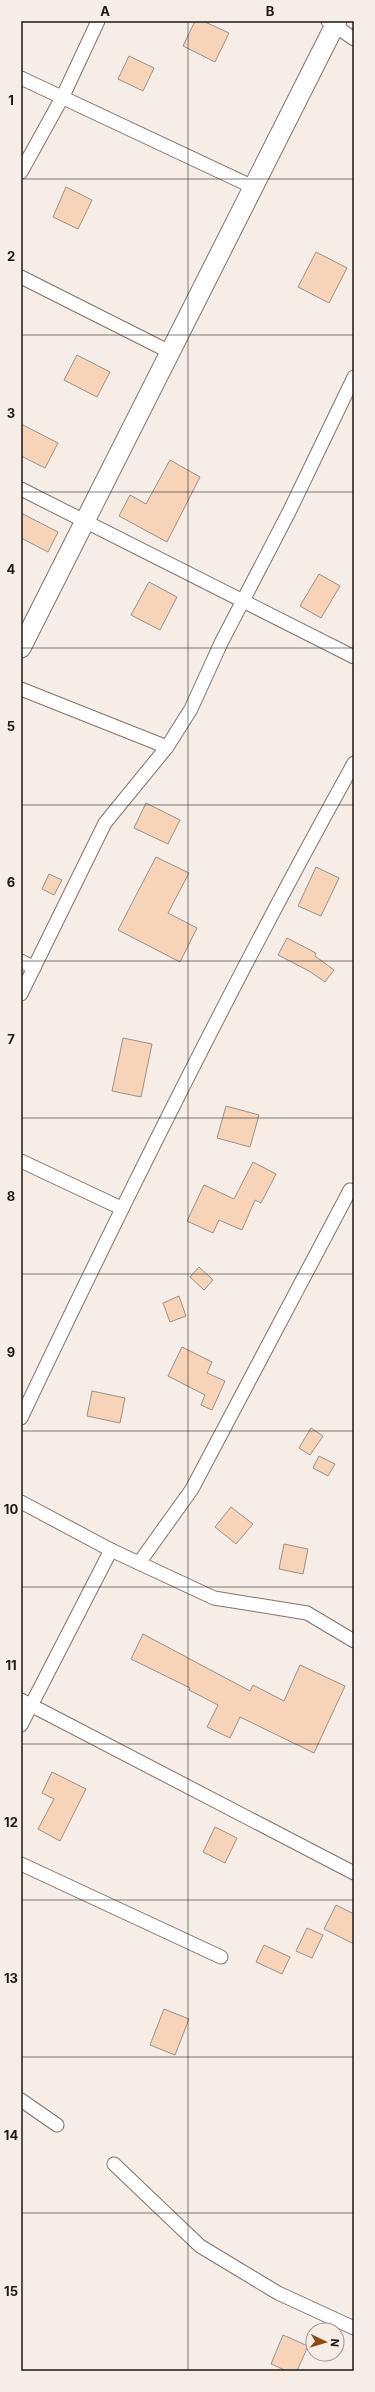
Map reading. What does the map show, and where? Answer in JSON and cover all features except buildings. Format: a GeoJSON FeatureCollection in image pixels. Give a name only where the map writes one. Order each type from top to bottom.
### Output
{"type":"FeatureCollection","features":[{"type":"Feature","properties":{"kind":"street"},"geometry":{"type":"LineString","coordinates":[[21,172],[63,96],[98,21]]}},
{"type":"Feature","properties":{"kind":"street"},"geometry":{"type":"LineString","coordinates":[[21,648],[253,187],[333,22],[354,39]]}},
{"type":"Feature","properties":{"kind":"street"},"geometry":{"type":"LineString","coordinates":[[21,78],[63,96],[253,187]]}},
{"type":"Feature","properties":{"kind":"street"},"geometry":{"type":"LineString","coordinates":[[21,277],[170,352]]}},
{"type":"Feature","properties":{"kind":"street"},"geometry":{"type":"LineString","coordinates":[[21,994],[105,823],[167,747],[191,709],[354,377]]}},
{"type":"Feature","properties":{"kind":"street"},"geometry":{"type":"LineString","coordinates":[[21,488],[354,657]]}},
{"type":"Feature","properties":{"kind":"street"},"geometry":{"type":"LineString","coordinates":[[21,689],[167,747]]}},
{"type":"Feature","properties":{"kind":"street"},"geometry":{"type":"LineString","coordinates":[[21,1418],[121,1208],[354,763]]}},
{"type":"Feature","properties":{"kind":"street"},"geometry":{"type":"LineString","coordinates":[[21,960],[34,968]]}},
{"type":"Feature","properties":{"kind":"street"},"geometry":{"type":"LineString","coordinates":[[21,1161],[121,1208]]}},
{"type":"Feature","properties":{"kind":"street"},"geometry":{"type":"LineString","coordinates":[[139,1563],[192,1489],[350,1190]]}},
{"type":"Feature","properties":{"kind":"street"},"geometry":{"type":"LineString","coordinates":[[21,1502],[111,1550],[214,1598],[307,1613],[354,1641]]}},
{"type":"Feature","properties":{"kind":"street"},"geometry":{"type":"LineString","coordinates":[[21,1725],[25,1703],[111,1550]]}},
{"type":"Feature","properties":{"kind":"street"},"geometry":{"type":"LineString","coordinates":[[25,1703],[354,1873]]}},
{"type":"Feature","properties":{"kind":"street"},"geometry":{"type":"LineString","coordinates":[[21,1864],[220,1957]]}},
{"type":"Feature","properties":{"kind":"street"},"geometry":{"type":"LineString","coordinates":[[21,2100],[57,2126]]}},
{"type":"Feature","properties":{"kind":"street"},"geometry":{"type":"LineString","coordinates":[[114,2164],[200,2246],[278,2293],[354,2328]]}}]}
